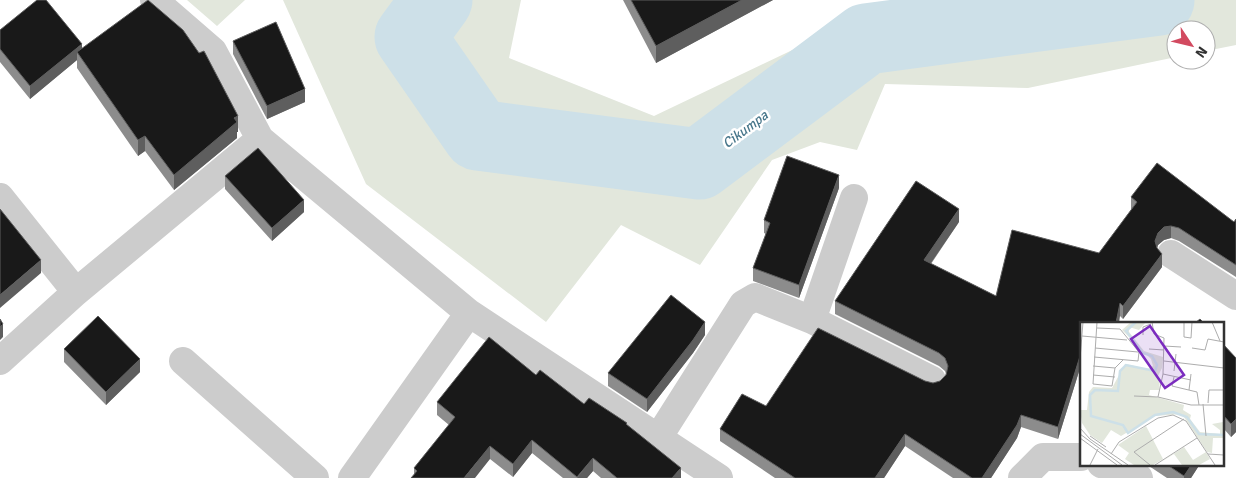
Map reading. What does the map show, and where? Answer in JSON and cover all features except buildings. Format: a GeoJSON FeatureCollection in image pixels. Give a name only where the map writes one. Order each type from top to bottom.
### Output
{"type":"FeatureCollection","features":[{"type":"Feature","properties":{"kind":"street"},"geometry":{"type":"LineString","coordinates":[[154,0],[213,51],[260,139],[469,313],[719,478]]}},
{"type":"Feature","properties":{"kind":"street"},"geometry":{"type":"LineString","coordinates":[[0,361],[76,292],[260,139]]}},
{"type":"Feature","properties":{"kind":"street"},"geometry":{"type":"LineString","coordinates":[[0,198],[76,292]]}},
{"type":"Feature","properties":{"kind":"street"},"geometry":{"type":"LineString","coordinates":[[812,320],[854,198]]}},
{"type":"Feature","properties":{"kind":"street"},"geometry":{"type":"LineString","coordinates":[[1171,254],[1236,296]]}},
{"type":"Feature","properties":{"kind":"street"},"geometry":{"type":"LineString","coordinates":[[658,438],[743,304],[755,296],[812,320],[932,380]]}},
{"type":"Feature","properties":{"kind":"street"},"geometry":{"type":"LineString","coordinates":[[352,478],[469,313]]}},
{"type":"Feature","properties":{"kind":"street"},"geometry":{"type":"LineString","coordinates":[[184,361],[315,478]]}},
{"type":"Feature","properties":{"kind":"street"},"geometry":{"type":"LineString","coordinates":[[1022,478],[1043,457],[1080,457]]}},
{"type":"Feature","properties":{"kind":"street"},"geometry":{"type":"LineString","coordinates":[[1107,466],[1140,478]]}},
{"type":"Feature","properties":{"kind":"shaded area"},"geometry":{"type":"Polygon","coordinates":[[[187,0],[245,0],[217,26],[187,0]]]}},
{"type":"Feature","properties":{"kind":"shaded area"},"geometry":{"type":"Polygon","coordinates":[[[283,0],[521,0],[509,58],[654,116],[828,33],[1001,0],[1236,0],[1236,45],[1216,49],[1216,20],[1166,20],[1166,59],[1028,88],[885,84],[857,150],[820,142],[772,160],[700,265],[621,225],[546,322],[366,184],[283,0]]]}},
{"type":"Feature","properties":{"kind":"waterway","name":"Cikumpa"},"geometry":{"type":"LineString","coordinates":[[437,0],[410,37],[478,135],[699,164],[866,39],[1159,0]]}}]}
